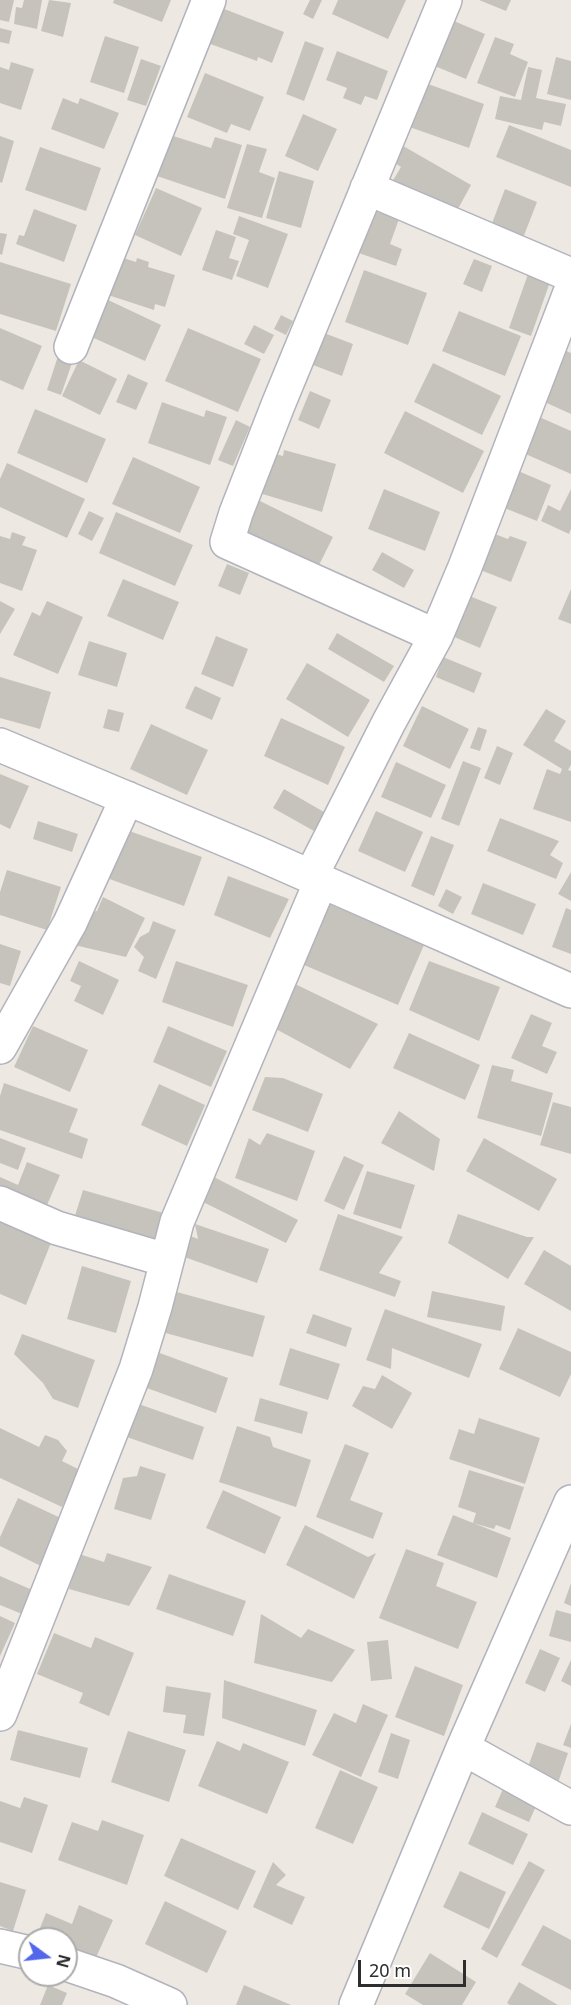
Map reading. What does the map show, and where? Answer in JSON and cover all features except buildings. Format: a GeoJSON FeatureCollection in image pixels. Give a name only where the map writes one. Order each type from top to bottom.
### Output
{"type":"FeatureCollection","features":[{"type":"Feature","properties":{"kind":"street"},"geometry":{"type":"LineString","coordinates":[[71,347],[209,0]]}},
{"type":"Feature","properties":{"kind":"street"},"geometry":{"type":"LineString","coordinates":[[435,636],[227,542],[278,405],[445,0]]}},
{"type":"Feature","properties":{"kind":"street"},"geometry":{"type":"LineString","coordinates":[[367,188],[571,275]]}},
{"type":"Feature","properties":{"kind":"street"},"geometry":{"type":"LineString","coordinates":[[0,1714],[136,1370],[177,1222],[316,879],[389,722],[435,636],[465,567],[571,290]]}},
{"type":"Feature","properties":{"kind":"street"},"geometry":{"type":"LineString","coordinates":[[0,746],[316,879],[571,991]]}},
{"type":"Feature","properties":{"kind":"street"},"geometry":{"type":"LineString","coordinates":[[0,1047],[70,923],[127,798]]}},
{"type":"Feature","properties":{"kind":"street"},"geometry":{"type":"LineString","coordinates":[[0,1203],[57,1228],[166,1260]]}},
{"type":"Feature","properties":{"kind":"street"},"geometry":{"type":"LineString","coordinates":[[356,2005],[463,1748],[571,1502]]}},
{"type":"Feature","properties":{"kind":"street"},"geometry":{"type":"LineString","coordinates":[[463,1748],[571,1808]]}},
{"type":"Feature","properties":{"kind":"street"},"geometry":{"type":"LineString","coordinates":[[0,1946],[18,1950]]}},
{"type":"Feature","properties":{"kind":"street"},"geometry":{"type":"LineString","coordinates":[[78,1968],[116,1981],[170,2005]]}}]}
